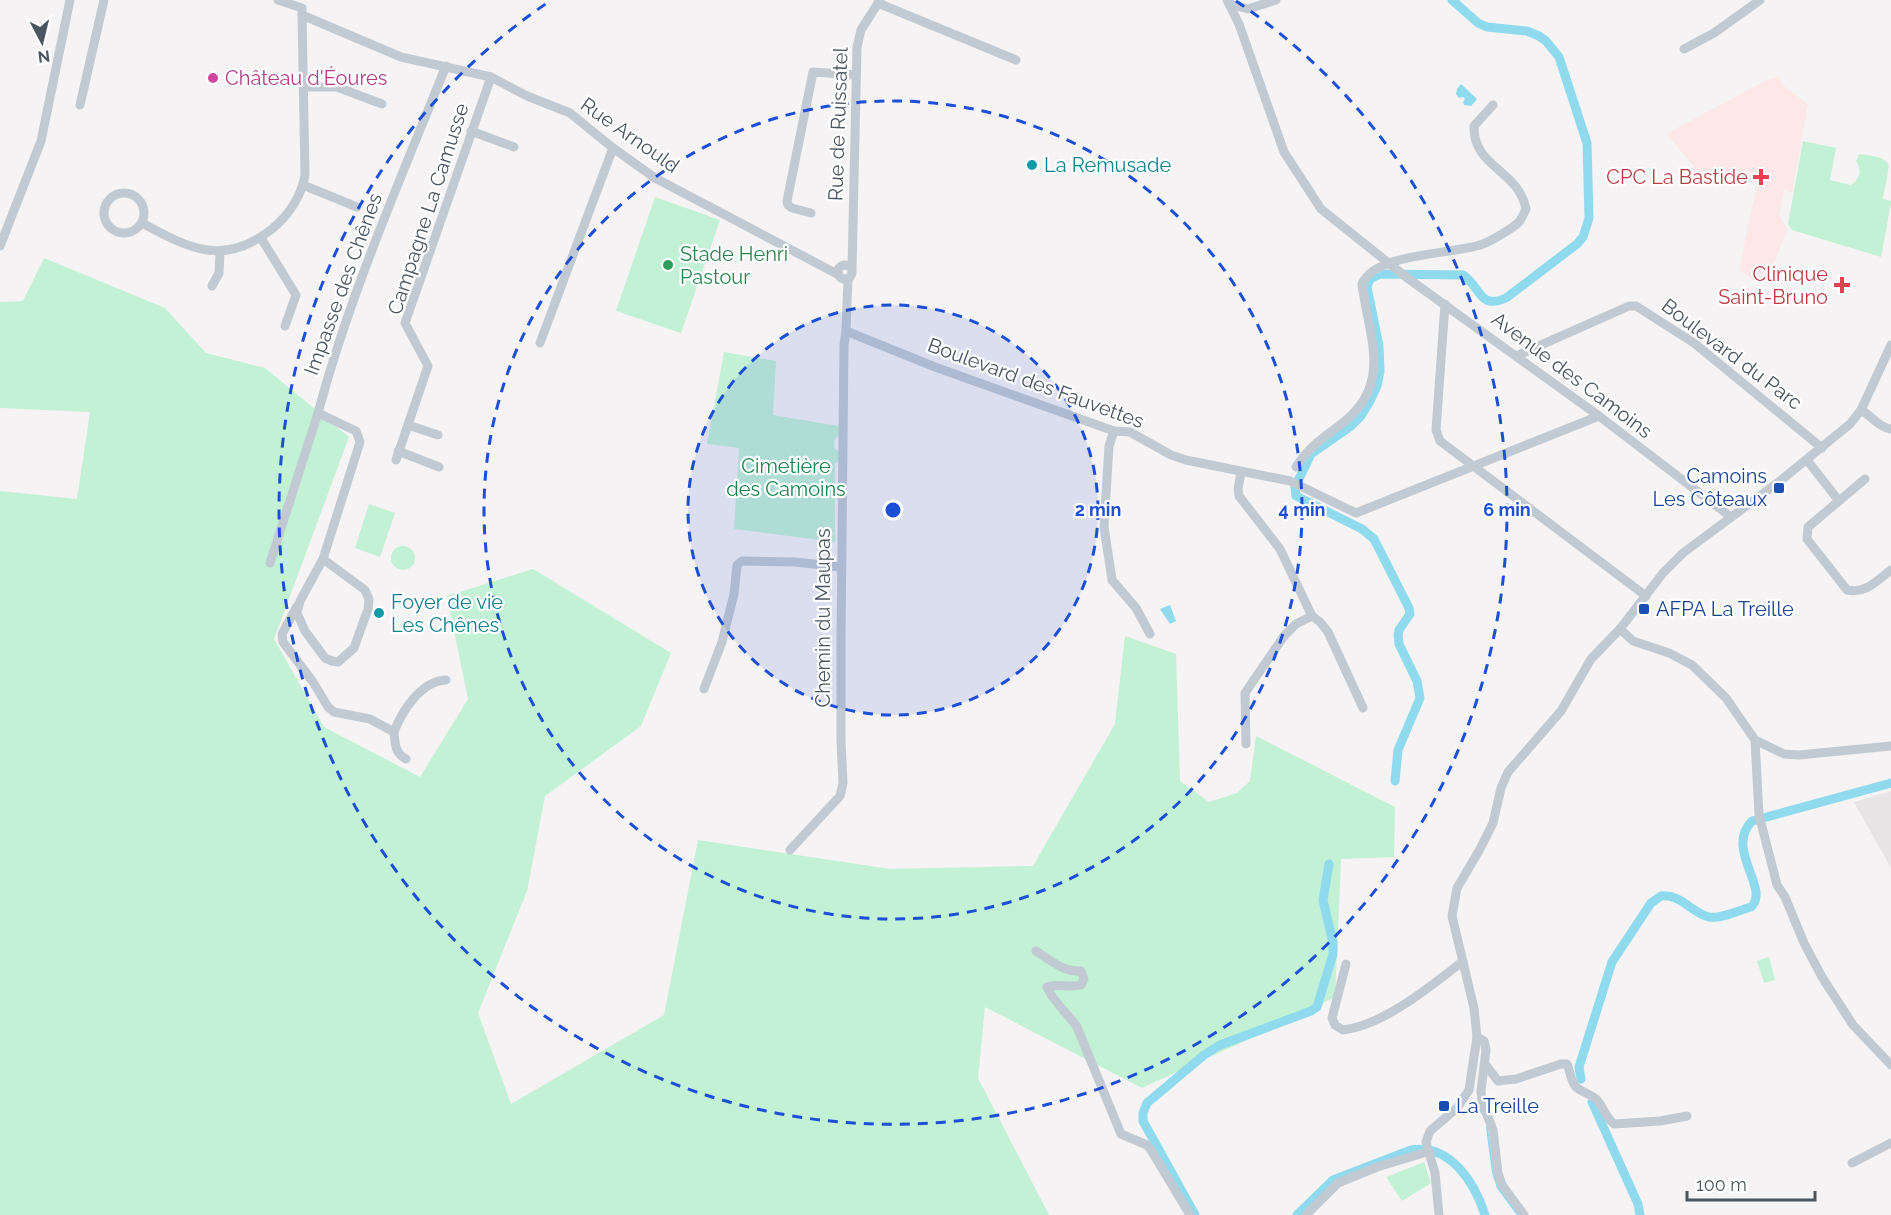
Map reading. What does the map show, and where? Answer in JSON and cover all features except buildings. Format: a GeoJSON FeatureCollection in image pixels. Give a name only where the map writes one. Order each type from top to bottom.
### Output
{"type":"FeatureCollection","features":[{"type":"Feature","properties":{"kind":"street"},"geometry":{"type":"LineString","coordinates":[[0,246],[41,141],[70,0]]}},
{"type":"Feature","properties":{"kind":"street"},"geometry":{"type":"LineString","coordinates":[[80,105],[104,0]]}},
{"type":"Feature","properties":{"kind":"street","name":"Rue Arnould"},"geometry":{"type":"LineString","coordinates":[[278,0],[302,8],[401,57],[491,77],[527,96],[570,113],[613,148],[656,178],[825,267],[845,271]]}},
{"type":"Feature","properties":{"kind":"street"},"geometry":{"type":"LineString","coordinates":[[1229,2],[1248,9],[1276,0]]}},
{"type":"Feature","properties":{"kind":"street"},"geometry":{"type":"LineString","coordinates":[[1684,49],[1714,33],[1760,0]]}},
{"type":"Feature","properties":{"kind":"street"},"geometry":{"type":"LineString","coordinates":[[879,2],[1016,60]]}},
{"type":"Feature","properties":{"kind":"street","name":"Rue de Ruissatel"},"geometry":{"type":"LineString","coordinates":[[845,271],[851,256],[857,47],[861,30],[879,2]]}},
{"type":"Feature","properties":{"kind":"street","name":"Avenue des Camoins"},"geometry":{"type":"LineString","coordinates":[[1229,2],[1239,24],[1284,152],[1321,209],[1406,277],[1599,416],[1731,517]]}},
{"type":"Feature","properties":{"kind":"street"},"geometry":{"type":"LineString","coordinates":[[142,222],[168,238],[220,252],[243,247],[261,238],[291,211],[303,185],[305,168],[302,8]]}},
{"type":"Feature","properties":{"kind":"street","name":"Impasse des Chênes"},"geometry":{"type":"LineString","coordinates":[[270,563],[326,384],[378,236],[446,66]]}},
{"type":"Feature","properties":{"kind":"street"},"geometry":{"type":"LineString","coordinates":[[811,213],[792,208],[787,201],[813,72],[856,75]]}},
{"type":"Feature","properties":{"kind":"street","name":"Campagne La Camusse"},"geometry":{"type":"LineString","coordinates":[[439,467],[397,456],[428,366],[405,323],[491,77]]}},
{"type":"Feature","properties":{"kind":"street"},"geometry":{"type":"LineString","coordinates":[[304,87],[337,87],[382,104]]}},
{"type":"Feature","properties":{"kind":"street"},"geometry":{"type":"LineString","coordinates":[[1296,467],[1309,448],[1345,421],[1364,401],[1368,393],[1375,362],[1362,284],[1365,277],[1371,272],[1393,266],[1415,256],[1484,244],[1518,222],[1526,209],[1523,196],[1512,181],[1479,152],[1474,139],[1474,126],[1493,105]]}},
{"type":"Feature","properties":{"kind":"street"},"geometry":{"type":"LineString","coordinates":[[471,131],[514,147]]}},
{"type":"Feature","properties":{"kind":"street"},"geometry":{"type":"LineString","coordinates":[[540,343],[613,148]]}},
{"type":"Feature","properties":{"kind":"street"},"geometry":{"type":"LineString","coordinates":[[303,185],[357,207]]}},
{"type":"Feature","properties":{"kind":"street"},"geometry":{"type":"LineString","coordinates":[[130,194],[144,209],[142,222],[132,232],[118,232],[112,229],[105,218],[106,204],[117,195],[130,194]]}},
{"type":"Feature","properties":{"kind":"street"},"geometry":{"type":"LineString","coordinates":[[261,238],[296,295],[285,326]]}},
{"type":"Feature","properties":{"kind":"street"},"geometry":{"type":"LineString","coordinates":[[212,286],[219,273],[220,252]]}},
{"type":"Feature","properties":{"kind":"street"},"geometry":{"type":"LineString","coordinates":[[845,271],[846,331]]}},
{"type":"Feature","properties":{"kind":"street"},"geometry":{"type":"LineString","coordinates":[[1446,304],[1436,430],[1440,441],[1646,596]]}},
{"type":"Feature","properties":{"kind":"street","name":"Boulevard du Parc"},"geometry":{"type":"LineString","coordinates":[[1516,356],[1629,306],[1636,306],[1694,343],[1822,447]]}},
{"type":"Feature","properties":{"kind":"street","name":"Boulevard des Fauvettes"},"geometry":{"type":"LineString","coordinates":[[846,331],[942,370],[1114,431],[1130,432],[1171,455],[1290,481],[1356,513],[1599,416]]}},
{"type":"Feature","properties":{"kind":"street","name":"Chemin du Maupas"},"geometry":{"type":"LineString","coordinates":[[790,850],[840,796],[843,783],[841,567],[846,331]]}},
{"type":"Feature","properties":{"kind":"street"},"geometry":{"type":"LineString","coordinates":[[1439,1215],[1435,1173],[1427,1150],[1430,1131],[1457,1108],[1469,1090],[1477,1037],[1475,1012],[1452,916],[1454,900],[1464,875],[1493,823],[1501,788],[1508,772],[1561,711],[1591,659],[1620,629],[1663,573],[1683,553],[1843,431],[1861,410],[1891,345]]}},
{"type":"Feature","properties":{"kind":"street"},"geometry":{"type":"LineString","coordinates":[[1861,410],[1879,425],[1891,429]]}},
{"type":"Feature","properties":{"kind":"street"},"geometry":{"type":"LineString","coordinates":[[318,413],[357,431],[360,442],[323,559],[282,634],[283,642],[313,682],[328,707],[340,715],[358,716],[394,732]]}},
{"type":"Feature","properties":{"kind":"street"},"geometry":{"type":"LineString","coordinates":[[408,425],[438,435]]}},
{"type":"Feature","properties":{"kind":"street"},"geometry":{"type":"LineString","coordinates":[[1114,431],[1109,446],[1104,527],[1113,580],[1136,608],[1150,634]]}},
{"type":"Feature","properties":{"kind":"street"},"geometry":{"type":"LineString","coordinates":[[1807,460],[1839,501]]}},
{"type":"Feature","properties":{"kind":"street"},"geometry":{"type":"LineString","coordinates":[[1241,472],[1239,496],[1280,549],[1312,616],[1328,632],[1363,708]]}},
{"type":"Feature","properties":{"kind":"street"},"geometry":{"type":"LineString","coordinates":[[1865,479],[1808,527],[1807,539],[1847,590],[1857,592],[1867,588],[1891,570]]}},
{"type":"Feature","properties":{"kind":"street"},"geometry":{"type":"LineString","coordinates":[[300,601],[297,613],[299,620],[325,658],[338,662],[348,655],[354,648],[368,609],[369,599],[365,590],[323,559]]}},
{"type":"Feature","properties":{"kind":"street"},"geometry":{"type":"LineString","coordinates":[[704,688],[722,642],[734,594],[737,565],[742,561],[795,562],[841,567]]}},
{"type":"Feature","properties":{"kind":"street"},"geometry":{"type":"LineString","coordinates":[[1246,744],[1245,693],[1284,636],[1296,624],[1312,616]]}},
{"type":"Feature","properties":{"kind":"street"},"geometry":{"type":"LineString","coordinates":[[1620,629],[1634,641],[1669,653],[1692,665],[1726,698],[1755,740],[1784,754],[1799,755],[1891,746]]}},
{"type":"Feature","properties":{"kind":"street"},"geometry":{"type":"LineString","coordinates":[[406,759],[400,756],[395,748],[394,732],[400,717],[425,688],[439,680],[446,680]]}},
{"type":"Feature","properties":{"kind":"street"},"geometry":{"type":"LineString","coordinates":[[1755,740],[1760,819],[1777,885],[1785,897],[1804,943],[1822,977],[1853,1025],[1891,1065]]}},
{"type":"Feature","properties":{"kind":"street"},"geometry":{"type":"LineString","coordinates":[[1036,951],[1063,969],[1070,972],[1081,971],[1084,979],[1081,985],[1075,987],[1055,984],[1047,987],[1050,994],[1068,1012],[1077,1027],[1121,1134],[1151,1150],[1190,1215]]}},
{"type":"Feature","properties":{"kind":"street"},"geometry":{"type":"LineString","coordinates":[[1346,964],[1332,1018],[1335,1024],[1343,1030],[1353,1029],[1385,1014],[1420,993],[1463,961]]}},
{"type":"Feature","properties":{"kind":"street"},"geometry":{"type":"LineString","coordinates":[[1477,1037],[1484,1041],[1482,1102],[1493,1130],[1498,1173],[1502,1185],[1524,1215]]}},
{"type":"Feature","properties":{"kind":"street"},"geometry":{"type":"LineString","coordinates":[[1485,1064],[1495,1079],[1502,1080],[1565,1064],[1569,1066],[1574,1084],[1591,1094],[1614,1124],[1660,1121],[1687,1116]]}},
{"type":"Feature","properties":{"kind":"street"},"geometry":{"type":"LineString","coordinates":[[1852,1163],[1891,1143]]}},
{"type":"Feature","properties":{"kind":"street"},"geometry":{"type":"LineString","coordinates":[[1306,1215],[1338,1183],[1427,1150]]}},
{"type":"Feature","properties":{"kind":"shaded area","name":"CPC La Bastide"},"geometry":{"type":"Polygon","coordinates":[[[1780,76],[1781,84],[1808,104],[1792,192],[1784,190],[1779,215],[1787,229],[1771,273],[1763,271],[1759,284],[1739,270],[1757,183],[1698,171],[1666,134],[1765,81],[1780,76]]]}},
{"type":"Feature","properties":{"kind":"shaded area"},"geometry":{"type":"Polygon","coordinates":[[[1891,791],[1891,868],[1854,802],[1891,791]]]}},
{"type":"Feature","properties":{"kind":"green space"},"geometry":{"type":"Polygon","coordinates":[[[1803,141],[1836,148],[1830,180],[1851,185],[1854,183],[1859,174],[1856,161],[1859,154],[1887,162],[1889,166],[1883,199],[1891,203],[1881,257],[1792,230],[1788,224],[1803,141]]]}},
{"type":"Feature","properties":{"kind":"green space","name":"Stade Henri Pastour"},"geometry":{"type":"Polygon","coordinates":[[[655,197],[720,220],[681,333],[616,311],[655,197]]]}},
{"type":"Feature","properties":{"kind":"green space"},"geometry":{"type":"Polygon","coordinates":[[[44,258],[165,308],[206,353],[265,368],[349,437],[274,639],[324,727],[420,777],[468,699],[447,596],[533,569],[671,653],[641,726],[545,796],[527,891],[478,1013],[511,1104],[664,1015],[698,840],[890,869],[1033,866],[1115,724],[1125,636],[1176,654],[1180,781],[1209,802],[1237,793],[1250,781],[1256,736],[1395,807],[1394,857],[1341,859],[1335,997],[1142,1088],[985,1007],[978,1078],[1049,1215],[0,1215],[0,491],[77,499],[90,412],[0,408],[0,302],[23,301],[44,258]]]}},
{"type":"Feature","properties":{"kind":"green space","name":"Cimetière des Camoins"},"geometry":{"type":"Polygon","coordinates":[[[724,352],[776,361],[773,415],[839,426],[840,436],[836,437],[834,442],[835,449],[840,452],[840,462],[835,463],[835,542],[734,529],[739,448],[707,444],[724,352]]]}},
{"type":"Feature","properties":{"kind":"green space"},"geometry":{"type":"Polygon","coordinates":[[[369,504],[395,513],[380,557],[355,548],[369,504]]]}},
{"type":"Feature","properties":{"kind":"green space"},"geometry":{"type":"Polygon","coordinates":[[[403,546],[411,550],[415,558],[411,566],[403,570],[395,566],[391,558],[395,550],[403,546]]]}},
{"type":"Feature","properties":{"kind":"green space"},"geometry":{"type":"Polygon","coordinates":[[[1769,957],[1775,980],[1764,983],[1757,961],[1769,957]]]}},
{"type":"Feature","properties":{"kind":"green space"},"geometry":{"type":"Polygon","coordinates":[[[1424,1162],[1431,1183],[1402,1201],[1386,1177],[1424,1162]]]}},
{"type":"Feature","properties":{"kind":"water"},"geometry":{"type":"Polygon","coordinates":[[[1461,84],[1477,99],[1471,106],[1464,105],[1465,99],[1459,98],[1456,94],[1461,84]]]}},
{"type":"Feature","properties":{"kind":"water"},"geometry":{"type":"Polygon","coordinates":[[[1170,605],[1176,621],[1170,624],[1160,609],[1170,605]]]}},
{"type":"Feature","properties":{"kind":"waterway"},"geometry":{"type":"LineString","coordinates":[[1395,781],[1398,750],[1420,698],[1417,681],[1399,644],[1399,630],[1410,614],[1409,608],[1374,539],[1362,529],[1296,496],[1295,487],[1311,454],[1351,426],[1361,416],[1377,386],[1380,371],[1379,346],[1367,287],[1370,279],[1380,274],[1463,275],[1481,296],[1490,301],[1497,301],[1506,298],[1577,244],[1583,237],[1589,218],[1587,143],[1559,57],[1539,36],[1527,31],[1487,27],[1478,23],[1452,0]]}},
{"type":"Feature","properties":{"kind":"waterway"},"geometry":{"type":"LineString","coordinates":[[1581,1079],[1579,1067],[1612,962],[1651,903],[1661,896],[1668,896],[1709,917],[1725,916],[1751,907],[1756,899],[1756,890],[1743,844],[1745,832],[1752,821],[1891,783]]}},
{"type":"Feature","properties":{"kind":"waterway"},"geometry":{"type":"LineString","coordinates":[[1195,1215],[1143,1121],[1143,1113],[1147,1103],[1204,1055],[1220,1045],[1317,1007],[1333,954],[1333,943],[1323,900],[1329,864]]}},
{"type":"Feature","properties":{"kind":"waterway"},"geometry":{"type":"LineString","coordinates":[[1592,1102],[1638,1204],[1640,1215]]}},
{"type":"Feature","properties":{"kind":"waterway"},"geometry":{"type":"LineString","coordinates":[[1477,1105],[1482,1113]]}},
{"type":"Feature","properties":{"kind":"waterway"},"geometry":{"type":"LineString","coordinates":[[1487,1127],[1493,1173],[1498,1188],[1518,1215]]}},
{"type":"Feature","properties":{"kind":"waterway"},"geometry":{"type":"LineString","coordinates":[[1297,1215],[1333,1180],[1411,1150],[1425,1149],[1449,1159],[1459,1168],[1475,1190],[1485,1215]]}},
{"type":"Feature","properties":{"kind":"place","name":"Château d'Éoures"},"geometry":{"type":"Point","coordinates":[213,78]}},
{"type":"Feature","properties":{"kind":"place","name":"La Remusade"},"geometry":{"type":"Point","coordinates":[1032,165]}},
{"type":"Feature","properties":{"kind":"place","name":"CPC La Bastide"},"geometry":{"type":"Point","coordinates":[1761,177]}},
{"type":"Feature","properties":{"kind":"place","name":"Stade Henri Pastour"},"geometry":{"type":"Point","coordinates":[668,265]}},
{"type":"Feature","properties":{"kind":"place","name":"Clinique Saint-Bruno"},"geometry":{"type":"Point","coordinates":[1842,285]}},
{"type":"Feature","properties":{"kind":"place","name":"Camoins Les Côteaux"},"geometry":{"type":"Point","coordinates":[1779,488]}},
{"type":"Feature","properties":{"kind":"place","name":"AFPA La Treille"},"geometry":{"type":"Point","coordinates":[1644,609]}},
{"type":"Feature","properties":{"kind":"place","name":"Foyer de vie Les Chênes"},"geometry":{"type":"Point","coordinates":[379,613]}},
{"type":"Feature","properties":{"kind":"place","name":"La Treille"},"geometry":{"type":"Point","coordinates":[1444,1106]}}]}
